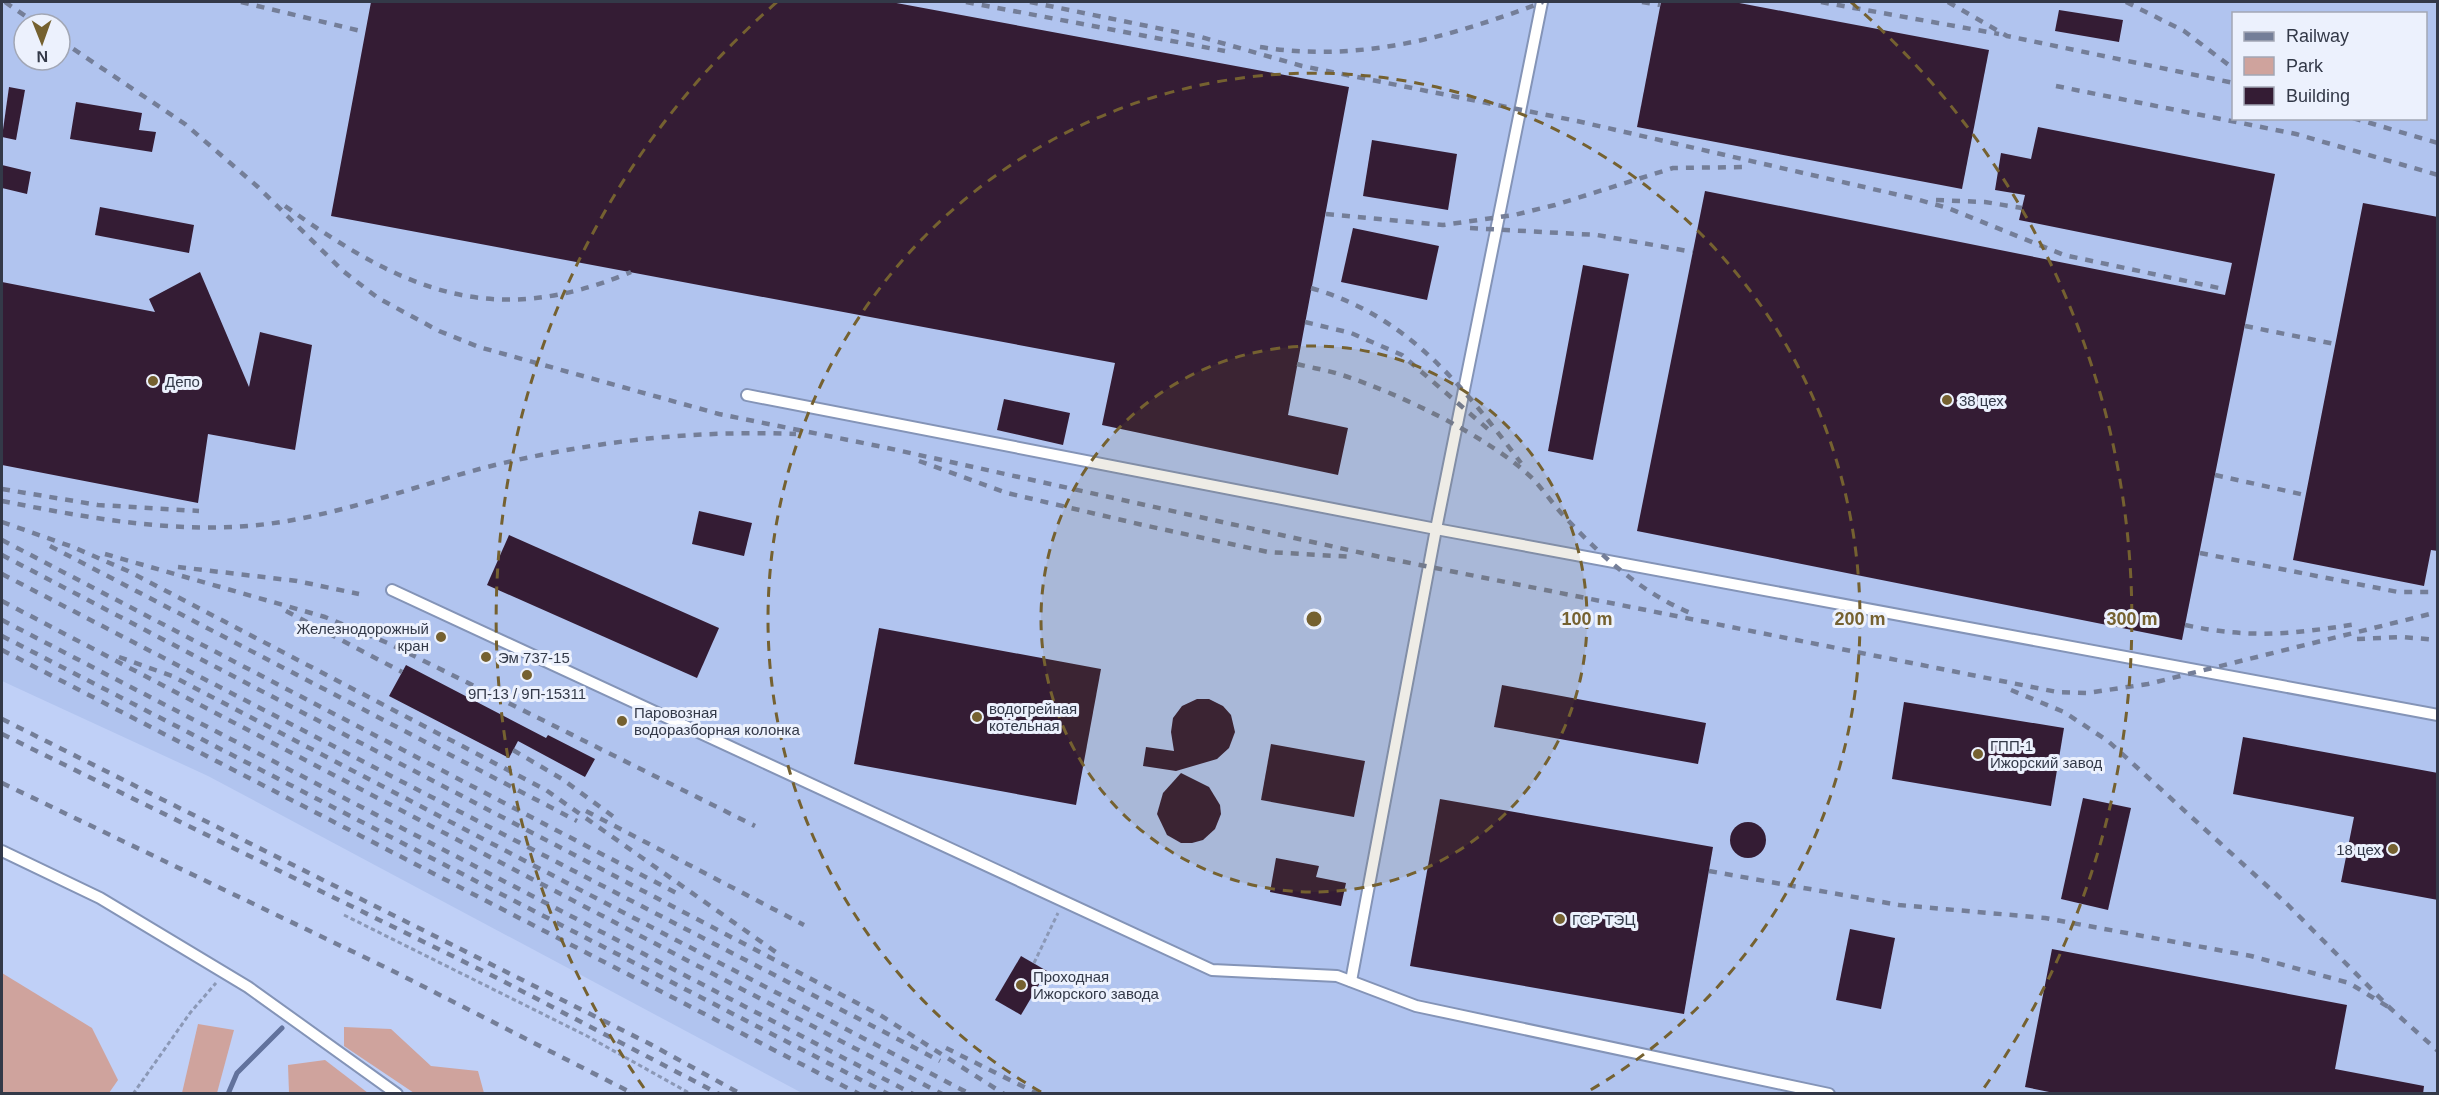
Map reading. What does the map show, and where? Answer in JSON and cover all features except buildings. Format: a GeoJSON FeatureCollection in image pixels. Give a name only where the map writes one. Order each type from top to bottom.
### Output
{"type":"FeatureCollection","features":[{"type":"Feature","properties":{"kind":"lane"},"geometry":{"type":"LineString","coordinates":[[1351,981],[1436,529],[1542,2]]}},
{"type":"Feature","properties":{"kind":"lane"},"geometry":{"type":"LineString","coordinates":[[747,395],[1436,529],[2438,715]]}},
{"type":"Feature","properties":{"kind":"lane"},"geometry":{"type":"LineString","coordinates":[[392,590],[1212,970],[1337,976],[1416,1006],[1828,1094]]}},
{"type":"Feature","properties":{"kind":"lane"},"geometry":{"type":"LineString","coordinates":[[2,851],[100,898],[225,973],[397,1094]]}},
{"type":"Feature","properties":{"kind":"path"},"geometry":{"type":"LineString","coordinates":[[1034,963],[1064,901]]}},
{"type":"Feature","properties":{"kind":"path"},"geometry":{"type":"LineString","coordinates":[[344,915],[587,1036],[691,1094]]}},
{"type":"Feature","properties":{"kind":"path"},"geometry":{"type":"LineString","coordinates":[[133,1094],[190,1013],[225,973]]}},
{"type":"Feature","properties":{"kind":"shaded area"},"geometry":{"type":"Polygon","coordinates":[[[2,2],[2437,2],[2437,1093],[802,1093],[208,776],[2,681],[2,2]]]}},
{"type":"Feature","properties":{"kind":"green space"},"geometry":{"type":"Polygon","coordinates":[[[2,973],[92,1028],[118,1080],[109,1093],[2,1093],[2,973]]]}},
{"type":"Feature","properties":{"kind":"green space"},"geometry":{"type":"Polygon","coordinates":[[[198,1024],[234,1030],[217,1093],[182,1093],[198,1024]]]}},
{"type":"Feature","properties":{"kind":"green space"},"geometry":{"type":"Polygon","coordinates":[[[344,1027],[391,1029],[431,1066],[478,1071],[484,1093],[414,1093],[344,1046],[344,1027]]]}},
{"type":"Feature","properties":{"kind":"green space"},"geometry":{"type":"Polygon","coordinates":[[[325,1060],[368,1093],[289,1093],[288,1065],[325,1060]]]}},
{"type":"Feature","properties":{"kind":"waterway"},"geometry":{"type":"LineString","coordinates":[[228,1094],[237,1073],[282,1028]]}},
{"type":"Feature","properties":{"kind":"railway"},"geometry":{"type":"LineString","coordinates":[[5,2],[20,12]]}},
{"type":"Feature","properties":{"kind":"railway"},"geometry":{"type":"LineString","coordinates":[[241,2],[365,32]]}},
{"type":"Feature","properties":{"kind":"railway"},"geometry":{"type":"LineString","coordinates":[[966,2],[1225,51]]}},
{"type":"Feature","properties":{"kind":"railway"},"geometry":{"type":"LineString","coordinates":[[1030,2],[1201,37],[1302,66],[1577,121],[1912,198],[1948,208],[2064,255],[2219,288]]}},
{"type":"Feature","properties":{"kind":"railway"},"geometry":{"type":"LineString","coordinates":[[1260,47],[1333,52],[1404,44],[1474,26],[1543,2]]}},
{"type":"Feature","properties":{"kind":"railway"},"geometry":{"type":"LineString","coordinates":[[1642,2],[1660,5]]}},
{"type":"Feature","properties":{"kind":"railway"},"geometry":{"type":"LineString","coordinates":[[1821,2],[1999,34]]}},
{"type":"Feature","properties":{"kind":"railway"},"geometry":{"type":"LineString","coordinates":[[1948,2],[2007,36],[2232,83]]}},
{"type":"Feature","properties":{"kind":"railway"},"geometry":{"type":"LineString","coordinates":[[2126,2],[2184,31],[2232,67]]}},
{"type":"Feature","properties":{"kind":"railway"},"geometry":{"type":"LineString","coordinates":[[72,48],[185,124],[258,187],[343,271],[378,298],[439,331],[479,347],[719,414],[883,447],[1385,558],[2057,692],[2087,693],[2148,684],[2438,612]]}},
{"type":"Feature","properties":{"kind":"railway"},"geometry":{"type":"LineString","coordinates":[[2056,86],[2296,134],[2438,175]]}},
{"type":"Feature","properties":{"kind":"railway"},"geometry":{"type":"LineString","coordinates":[[2360,120],[2438,143]]}},
{"type":"Feature","properties":{"kind":"railway"},"geometry":{"type":"LineString","coordinates":[[1326,214],[1443,225],[1514,215],[1555,205],[1673,168],[1745,167]]}},
{"type":"Feature","properties":{"kind":"railway"},"geometry":{"type":"LineString","coordinates":[[1936,200],[1985,202],[2022,208]]}},
{"type":"Feature","properties":{"kind":"railway"},"geometry":{"type":"LineString","coordinates":[[285,206],[369,260],[409,279],[449,292],[490,299],[534,298],[580,290],[631,272]]}},
{"type":"Feature","properties":{"kind":"railway"},"geometry":{"type":"LineString","coordinates":[[1470,228],[1597,235],[1693,252]]}},
{"type":"Feature","properties":{"kind":"railway"},"geometry":{"type":"LineString","coordinates":[[1311,288],[1345,300],[1377,316],[1405,335],[1455,381],[1521,463]]}},
{"type":"Feature","properties":{"kind":"railway"},"geometry":{"type":"LineString","coordinates":[[1305,322],[1351,333],[1402,355],[1489,430]]}},
{"type":"Feature","properties":{"kind":"railway"},"geometry":{"type":"LineString","coordinates":[[2245,326],[2335,344]]}},
{"type":"Feature","properties":{"kind":"railway"},"geometry":{"type":"LineString","coordinates":[[1297,364],[1342,375],[1390,393],[1443,418],[1494,448],[1534,480],[1559,511],[1607,559],[1656,595],[1693,614]]}},
{"type":"Feature","properties":{"kind":"railway"},"geometry":{"type":"LineString","coordinates":[[2,501],[134,523],[234,527],[267,524],[325,513],[495,465],[570,449],[682,436],[796,434]]}},
{"type":"Feature","properties":{"kind":"railway"},"geometry":{"type":"LineString","coordinates":[[919,461],[1007,493],[1143,525],[1268,552],[1354,557]]}},
{"type":"Feature","properties":{"kind":"railway"},"geometry":{"type":"LineString","coordinates":[[2215,475],[2305,495]]}},
{"type":"Feature","properties":{"kind":"railway"},"geometry":{"type":"LineString","coordinates":[[2,489],[98,505],[199,511]]}},
{"type":"Feature","properties":{"kind":"railway"},"geometry":{"type":"LineString","coordinates":[[2,522],[73,547],[128,571],[546,790],[780,955]]}},
{"type":"Feature","properties":{"kind":"railway"},"geometry":{"type":"LineString","coordinates":[[2,540],[682,896]]}},
{"type":"Feature","properties":{"kind":"railway"},"geometry":{"type":"LineString","coordinates":[[50,546],[577,821]]}},
{"type":"Feature","properties":{"kind":"railway"},"geometry":{"type":"LineString","coordinates":[[2200,553],[2398,592],[2438,592]]}},
{"type":"Feature","properties":{"kind":"railway"},"geometry":{"type":"LineString","coordinates":[[105,554],[325,617],[390,644],[755,826]]}},
{"type":"Feature","properties":{"kind":"railway"},"geometry":{"type":"LineString","coordinates":[[2,555],[880,1015],[1004,1094]]}},
{"type":"Feature","properties":{"kind":"railway"},"geometry":{"type":"LineString","coordinates":[[178,567],[297,581],[359,594]]}},
{"type":"Feature","properties":{"kind":"railway"},"geometry":{"type":"LineString","coordinates":[[2,574],[940,1061]]}},
{"type":"Feature","properties":{"kind":"railway"},"geometry":{"type":"LineString","coordinates":[[2,601],[942,1094]]}},
{"type":"Feature","properties":{"kind":"railway"},"geometry":{"type":"LineString","coordinates":[[286,611],[402,672]]}},
{"type":"Feature","properties":{"kind":"railway"},"geometry":{"type":"LineString","coordinates":[[2,620],[913,1094]]}},
{"type":"Feature","properties":{"kind":"railway"},"geometry":{"type":"LineString","coordinates":[[2185,625],[2230,632],[2271,634],[2357,624]]}},
{"type":"Feature","properties":{"kind":"railway"},"geometry":{"type":"LineString","coordinates":[[2,636],[888,1094]]}},
{"type":"Feature","properties":{"kind":"railway"},"geometry":{"type":"LineString","coordinates":[[2357,639],[2401,637],[2438,640]]}},
{"type":"Feature","properties":{"kind":"railway"},"geometry":{"type":"LineString","coordinates":[[2,650],[859,1094]]}},
{"type":"Feature","properties":{"kind":"railway"},"geometry":{"type":"LineString","coordinates":[[119,657],[172,676],[970,1094]]}},
{"type":"Feature","properties":{"kind":"railway"},"geometry":{"type":"LineString","coordinates":[[2011,690],[2064,712],[2108,741],[2288,905],[2390,1008],[2438,1051]]}},
{"type":"Feature","properties":{"kind":"railway"},"geometry":{"type":"LineString","coordinates":[[2,719],[650,1044],[741,1094]]}},
{"type":"Feature","properties":{"kind":"railway"},"geometry":{"type":"LineString","coordinates":[[2,734],[495,977],[719,1094]]}},
{"type":"Feature","properties":{"kind":"railway"},"geometry":{"type":"LineString","coordinates":[[513,750],[562,779],[618,820]]}},
{"type":"Feature","properties":{"kind":"railway"},"geometry":{"type":"LineString","coordinates":[[2,783],[391,970],[634,1094]]}},
{"type":"Feature","properties":{"kind":"railway"},"geometry":{"type":"LineString","coordinates":[[586,811],[804,925]]}},
{"type":"Feature","properties":{"kind":"railway"},"geometry":{"type":"LineString","coordinates":[[1709,871],[1899,905],[2045,918],[2251,956],[2349,983],[2390,1008]]}},
{"type":"Feature","properties":{"kind":"railway"},"geometry":{"type":"LineString","coordinates":[[946,1048],[1038,1094]]}},
{"type":"Feature","properties":{"kind":"place","name":"Депо"},"geometry":{"type":"Point","coordinates":[153,381]}},
{"type":"Feature","properties":{"kind":"place","name":"38 цех"},"geometry":{"type":"Point","coordinates":[1947,400]}},
{"type":"Feature","properties":{"kind":"place","name":"Железнодорожный кран"},"geometry":{"type":"Point","coordinates":[441,637]}},
{"type":"Feature","properties":{"kind":"place","name":"Эм 737-15"},"geometry":{"type":"Point","coordinates":[486,657]}},
{"type":"Feature","properties":{"kind":"place","name":"9П-13 / 9П-15311"},"geometry":{"type":"Point","coordinates":[527,675]}},
{"type":"Feature","properties":{"kind":"place","name":"водогрейная котельная"},"geometry":{"type":"Point","coordinates":[977,717]}},
{"type":"Feature","properties":{"kind":"place","name":"Паровозная водоразборная колонка"},"geometry":{"type":"Point","coordinates":[622,721]}},
{"type":"Feature","properties":{"kind":"place","name":"ГПП-1 Ижорский завод"},"geometry":{"type":"Point","coordinates":[1978,754]}},
{"type":"Feature","properties":{"kind":"place","name":"18 цех"},"geometry":{"type":"Point","coordinates":[2393,849]}},
{"type":"Feature","properties":{"kind":"place","name":"ГСР ТЭЦ"},"geometry":{"type":"Point","coordinates":[1560,919]}},
{"type":"Feature","properties":{"kind":"place","name":"Проходная Ижорского завода"},"geometry":{"type":"Point","coordinates":[1021,985]}}]}
